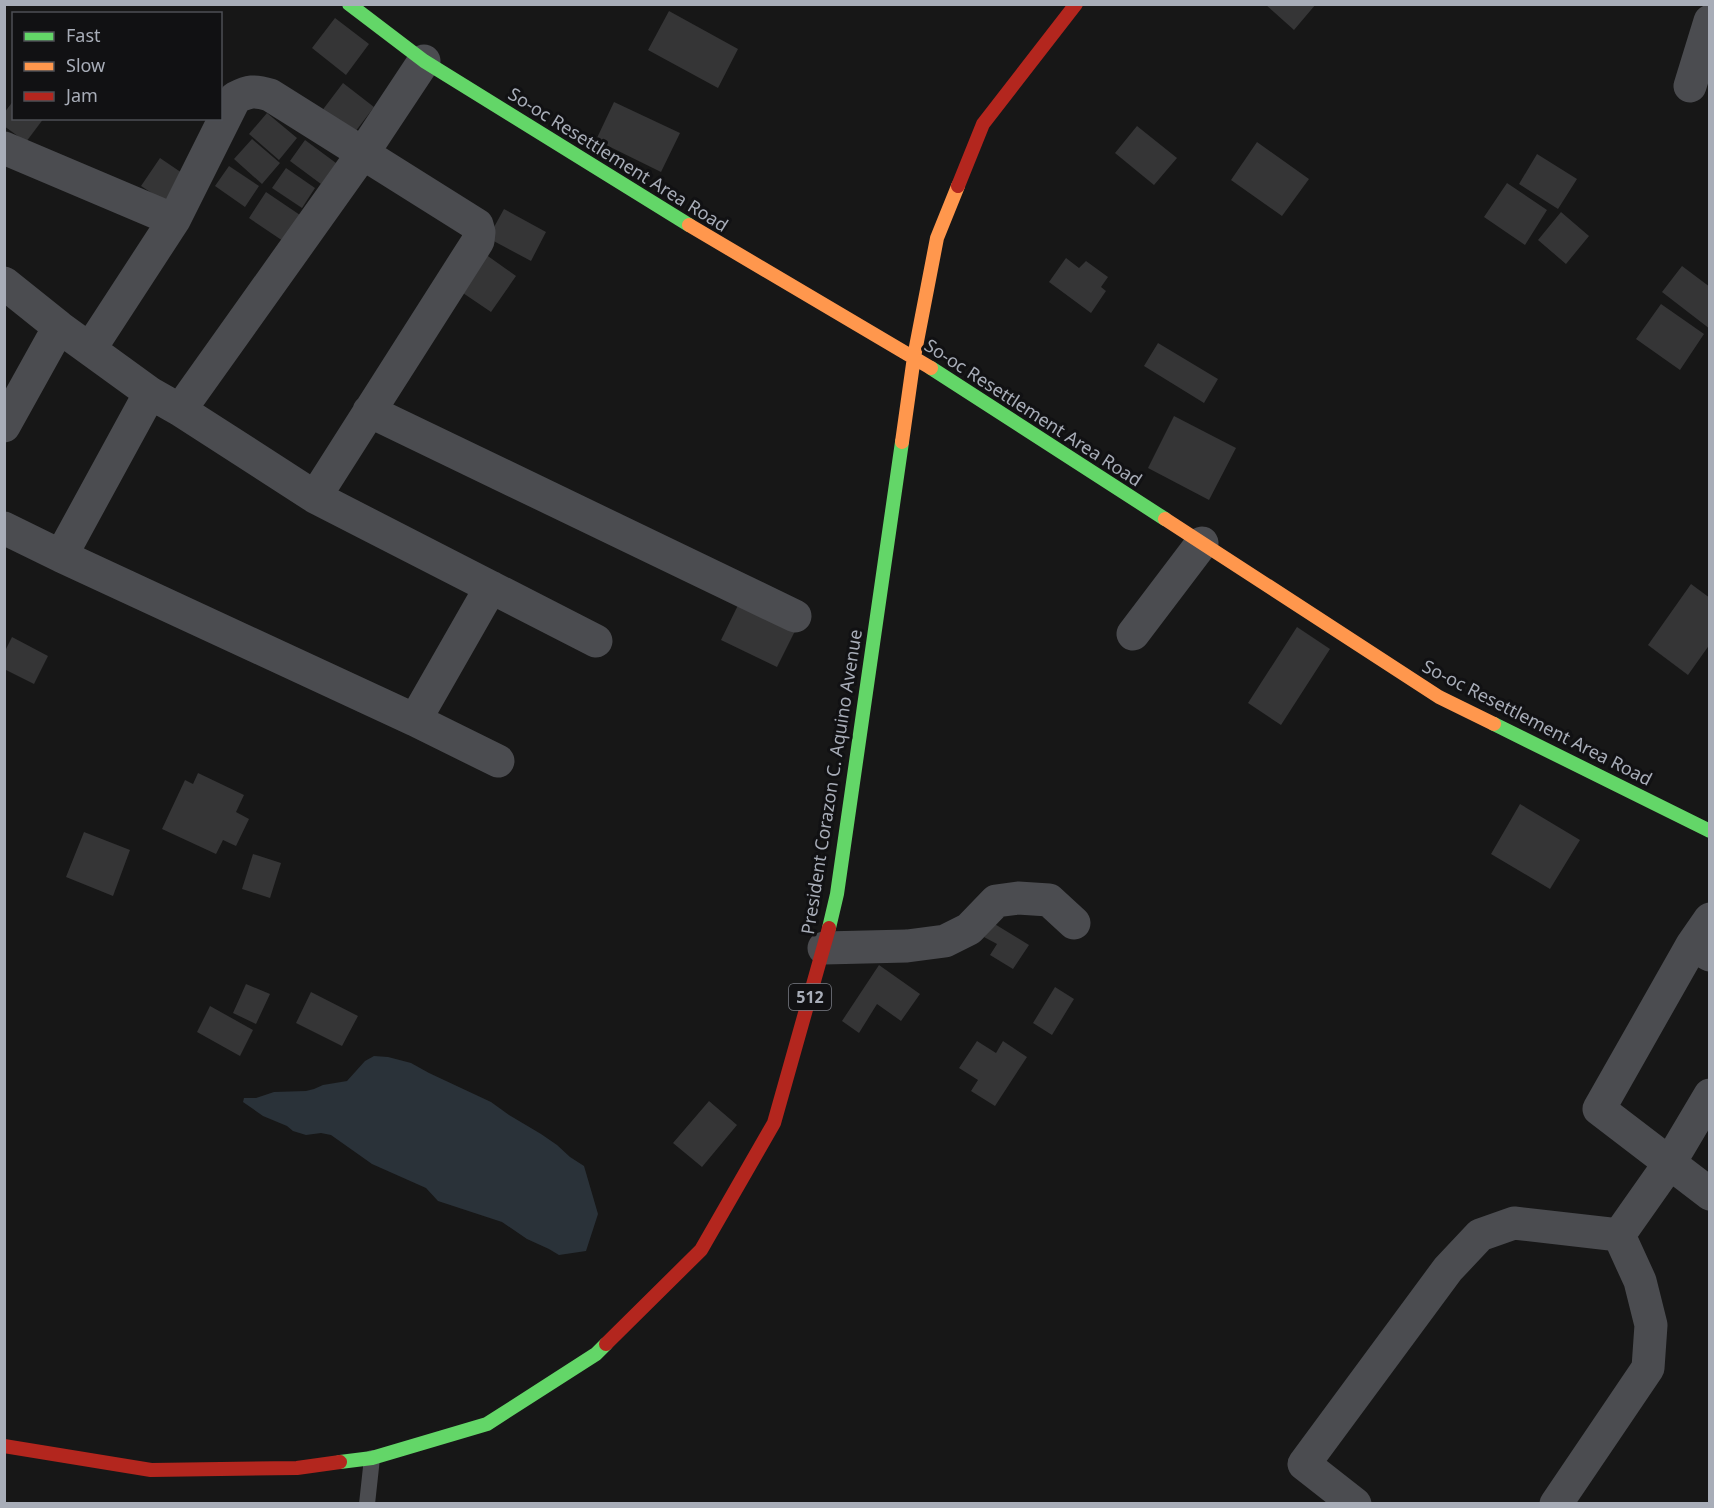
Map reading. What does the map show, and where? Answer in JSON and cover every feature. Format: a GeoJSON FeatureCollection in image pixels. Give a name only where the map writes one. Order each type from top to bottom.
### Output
{"type":"FeatureCollection","features":[{"type":"Feature","properties":{"kind":"main road","name":"So-oc Resettlement Area Road"},"geometry":{"type":"LineString","coordinates":[[349,4],[424,61],[662,210],[914,357],[1439,697],[1710,831]]}},
{"type":"Feature","properties":{"kind":"main road","name":"President Corazon C. Aquino Avenue"},"geometry":{"type":"LineString","coordinates":[[4,1446],[151,1470],[297,1468],[372,1458],[487,1424],[596,1354],[701,1250],[774,1123],[825,948],[837,894],[914,357],[937,238],[983,124],[1076,4]]}},
{"type":"Feature","properties":{"kind":"street"},"geometry":{"type":"LineString","coordinates":[[1690,86],[1710,21]]}},
{"type":"Feature","properties":{"kind":"street"},"geometry":{"type":"LineString","coordinates":[[180,410],[363,153],[424,61]]}},
{"type":"Feature","properties":{"kind":"street"},"geometry":{"type":"LineString","coordinates":[[90,350],[174,220],[235,98],[249,91],[270,95],[477,225],[480,232],[478,242],[315,497]]}},
{"type":"Feature","properties":{"kind":"street"},"geometry":{"type":"LineString","coordinates":[[4,148],[174,220]]}},
{"type":"Feature","properties":{"kind":"street"},"geometry":{"type":"LineString","coordinates":[[4,283],[59,327],[150,393],[315,497],[596,641]]}},
{"type":"Feature","properties":{"kind":"street"},"geometry":{"type":"LineString","coordinates":[[4,426],[59,327]]}},
{"type":"Feature","properties":{"kind":"street"},"geometry":{"type":"LineString","coordinates":[[61,556],[150,393]]}},
{"type":"Feature","properties":{"kind":"street"},"geometry":{"type":"LineString","coordinates":[[369,411],[795,616]]}},
{"type":"Feature","properties":{"kind":"street"},"geometry":{"type":"LineString","coordinates":[[4,528],[498,760]]}},
{"type":"Feature","properties":{"kind":"street"},"geometry":{"type":"LineString","coordinates":[[1133,634],[1202,543]]}},
{"type":"Feature","properties":{"kind":"street"},"geometry":{"type":"LineString","coordinates":[[415,720],[491,587]]}},
{"type":"Feature","properties":{"kind":"street"},"geometry":{"type":"LineString","coordinates":[[825,948],[907,946],[945,941],[969,929],[996,901],[1018,898],[1049,900],[1074,923]]}},
{"type":"Feature","properties":{"kind":"street"},"geometry":{"type":"LineString","coordinates":[[1704,939],[1599,1109],[1710,1194]]}},
{"type":"Feature","properties":{"kind":"street"},"geometry":{"type":"LineString","coordinates":[[1619,1235],[1669,1164],[1710,1095]]}},
{"type":"Feature","properties":{"kind":"street"},"geometry":{"type":"LineString","coordinates":[[1355,1503],[1304,1464],[1448,1269],[1480,1235],[1514,1222],[1619,1235]]}},
{"type":"Feature","properties":{"kind":"street"},"geometry":{"type":"LineString","coordinates":[[1556,1503],[1648,1368],[1651,1325],[1640,1281],[1619,1235]]}},
{"type":"Feature","properties":{"kind":"lane"},"geometry":{"type":"LineString","coordinates":[[367,1503],[372,1458]]}},
{"type":"Feature","properties":{"kind":"shaded area"},"geometry":{"type":"Polygon","coordinates":[[[374,1056],[411,1063],[491,1102],[557,1145],[584,1166],[598,1214],[586,1251],[559,1255],[527,1239],[502,1222],[438,1201],[426,1188],[372,1164],[331,1135],[321,1133],[306,1135],[293,1131],[263,1116],[243,1102],[244,1098],[256,1098],[274,1092],[306,1091],[323,1085],[347,1081],[365,1061],[374,1056]]]}},
{"type":"Feature","properties":{"kind":"building"},"geometry":{"type":"Polygon","coordinates":[[[1265,4],[1316,4],[1294,30],[1265,4]]]}},
{"type":"Feature","properties":{"kind":"building"},"geometry":{"type":"Polygon","coordinates":[[[669,11],[738,49],[718,88],[648,50],[669,11]]]}},
{"type":"Feature","properties":{"kind":"building"},"geometry":{"type":"Polygon","coordinates":[[[335,18],[369,44],[346,75],[312,48],[335,18]]]}},
{"type":"Feature","properties":{"kind":"building"},"geometry":{"type":"Polygon","coordinates":[[[343,83],[374,107],[349,140],[318,116],[343,83]]]}},
{"type":"Feature","properties":{"kind":"building"},"geometry":{"type":"Polygon","coordinates":[[[614,102],[680,133],[661,172],[596,140],[614,102]]]}},
{"type":"Feature","properties":{"kind":"building"},"geometry":{"type":"Polygon","coordinates":[[[12,103],[12,120],[42,120],[26,142],[4,126],[4,113],[12,103]]]}},
{"type":"Feature","properties":{"kind":"building"},"geometry":{"type":"Polygon","coordinates":[[[267,113],[297,138],[279,160],[249,134],[267,113]]]}},
{"type":"Feature","properties":{"kind":"building"},"geometry":{"type":"Polygon","coordinates":[[[1137,126],[1177,158],[1154,185],[1115,153],[1137,126]]]}},
{"type":"Feature","properties":{"kind":"building"},"geometry":{"type":"Polygon","coordinates":[[[252,139],[280,163],[262,184],[234,159],[252,139]]]}},
{"type":"Feature","properties":{"kind":"building"},"geometry":{"type":"Polygon","coordinates":[[[305,140],[336,163],[321,184],[290,161],[305,140]]]}},
{"type":"Feature","properties":{"kind":"building"},"geometry":{"type":"Polygon","coordinates":[[[1257,142],[1309,179],[1282,216],[1231,180],[1257,142]]]}},
{"type":"Feature","properties":{"kind":"building"},"geometry":{"type":"Polygon","coordinates":[[[1537,154],[1577,179],[1558,209],[1519,184],[1537,154]]]}},
{"type":"Feature","properties":{"kind":"building"},"geometry":{"type":"Polygon","coordinates":[[[160,158],[185,175],[167,203],[141,186],[160,158]]]}},
{"type":"Feature","properties":{"kind":"building"},"geometry":{"type":"Polygon","coordinates":[[[229,166],[259,186],[245,207],[215,186],[229,166]]]}},
{"type":"Feature","properties":{"kind":"building"},"geometry":{"type":"Polygon","coordinates":[[[286,168],[315,188],[302,208],[272,188],[286,168]]]}},
{"type":"Feature","properties":{"kind":"building"},"geometry":{"type":"Polygon","coordinates":[[[1507,183],[1547,210],[1525,245],[1484,217],[1507,183]]]}},
{"type":"Feature","properties":{"kind":"building"},"geometry":{"type":"Polygon","coordinates":[[[266,192],[300,215],[283,241],[249,218],[266,192]]]}},
{"type":"Feature","properties":{"kind":"building"},"geometry":{"type":"Polygon","coordinates":[[[504,209],[546,232],[531,261],[488,238],[504,209]]]}},
{"type":"Feature","properties":{"kind":"building"},"geometry":{"type":"Polygon","coordinates":[[[1561,212],[1589,236],[1566,264],[1538,240],[1561,212]]]}},
{"type":"Feature","properties":{"kind":"building"},"geometry":{"type":"Polygon","coordinates":[[[485,254],[516,276],[491,312],[460,291],[485,254]]]}},
{"type":"Feature","properties":{"kind":"building"},"geometry":{"type":"Polygon","coordinates":[[[1066,258],[1079,268],[1086,261],[1108,277],[1101,287],[1106,291],[1091,313],[1049,282],[1066,258]]]}},
{"type":"Feature","properties":{"kind":"building"},"geometry":{"type":"Polygon","coordinates":[[[1682,266],[1710,287],[1710,329],[1662,292],[1682,266]]]}},
{"type":"Feature","properties":{"kind":"building"},"geometry":{"type":"Polygon","coordinates":[[[1661,304],[1704,334],[1680,370],[1636,339],[1661,304]]]}},
{"type":"Feature","properties":{"kind":"building"},"geometry":{"type":"Polygon","coordinates":[[[1158,343],[1218,379],[1204,403],[1144,366],[1158,343]]]}},
{"type":"Feature","properties":{"kind":"building"},"geometry":{"type":"Polygon","coordinates":[[[1174,416],[1236,448],[1209,500],[1148,468],[1174,416]]]}},
{"type":"Feature","properties":{"kind":"building"},"geometry":{"type":"Polygon","coordinates":[[[1691,584],[1710,598],[1710,644],[1688,675],[1648,645],[1691,584]]]}},
{"type":"Feature","properties":{"kind":"building"},"geometry":{"type":"Polygon","coordinates":[[[742,597],[798,625],[777,667],[721,640],[742,597]]]}},
{"type":"Feature","properties":{"kind":"building"},"geometry":{"type":"Polygon","coordinates":[[[1297,627],[1330,649],[1281,725],[1248,703],[1297,627]]]}},
{"type":"Feature","properties":{"kind":"building"},"geometry":{"type":"Polygon","coordinates":[[[12,637],[48,656],[34,684],[4,669],[4,653],[12,637]]]}},
{"type":"Feature","properties":{"kind":"building"},"geometry":{"type":"Polygon","coordinates":[[[198,773],[244,795],[236,812],[249,819],[236,846],[223,840],[216,854],[162,829],[185,780],[193,784],[198,773]]]}},
{"type":"Feature","properties":{"kind":"building"},"geometry":{"type":"Polygon","coordinates":[[[1520,804],[1580,840],[1550,889],[1491,854],[1520,804]]]}},
{"type":"Feature","properties":{"kind":"building"},"geometry":{"type":"Polygon","coordinates":[[[84,832],[130,850],[113,896],[66,877],[84,832]]]}},
{"type":"Feature","properties":{"kind":"building"},"geometry":{"type":"Polygon","coordinates":[[[253,854],[281,863],[270,898],[242,889],[253,854]]]}},
{"type":"Feature","properties":{"kind":"building"},"geometry":{"type":"Polygon","coordinates":[[[993,923],[1029,945],[1013,969],[990,955],[997,944],[984,937],[993,923]]]}},
{"type":"Feature","properties":{"kind":"building"},"geometry":{"type":"Polygon","coordinates":[[[879,965],[920,994],[901,1021],[877,1004],[859,1033],[842,1021],[879,965]]]}},
{"type":"Feature","properties":{"kind":"building"},"geometry":{"type":"Polygon","coordinates":[[[246,984],[270,994],[256,1024],[233,1013],[246,984]]]}},
{"type":"Feature","properties":{"kind":"building"},"geometry":{"type":"Polygon","coordinates":[[[1055,987],[1074,999],[1052,1035],[1033,1023],[1055,987]]]}},
{"type":"Feature","properties":{"kind":"building"},"geometry":{"type":"Polygon","coordinates":[[[311,992],[358,1016],[342,1046],[296,1023],[311,992]]]}},
{"type":"Feature","properties":{"kind":"building"},"geometry":{"type":"Polygon","coordinates":[[[210,1006],[253,1030],[240,1056],[197,1032],[210,1006]]]}},
{"type":"Feature","properties":{"kind":"building"},"geometry":{"type":"Polygon","coordinates":[[[977,1041],[996,1053],[1003,1041],[1027,1057],[995,1106],[971,1091],[978,1080],[959,1068],[977,1041]]]}},
{"type":"Feature","properties":{"kind":"building"},"geometry":{"type":"Polygon","coordinates":[[[709,1101],[737,1125],[702,1167],[673,1143],[709,1101]]]}},
{"type":"Feature","properties":{"kind":"traffic: fast"},"geometry":{"type":"LineString","coordinates":[[349,4],[424,61],[689,225]]}},
{"type":"Feature","properties":{"kind":"traffic: fast"},"geometry":{"type":"LineString","coordinates":[[931,368],[1165,519]]}},
{"type":"Feature","properties":{"kind":"traffic: fast"},"geometry":{"type":"LineString","coordinates":[[829,928],[837,894],[902,442]]}},
{"type":"Feature","properties":{"kind":"traffic: fast"},"geometry":{"type":"LineString","coordinates":[[1494,724],[1710,831]]}},
{"type":"Feature","properties":{"kind":"traffic: fast"},"geometry":{"type":"LineString","coordinates":[[340,1462],[372,1458],[487,1424],[596,1354],[606,1344]]}},
{"type":"Feature","properties":{"kind":"traffic: slow"},"geometry":{"type":"LineString","coordinates":[[902,442],[914,357],[937,238],[958,186]]}},
{"type":"Feature","properties":{"kind":"traffic: slow"},"geometry":{"type":"LineString","coordinates":[[689,225],[931,368]]}},
{"type":"Feature","properties":{"kind":"traffic: slow"},"geometry":{"type":"LineString","coordinates":[[1165,519],[1439,697],[1494,724]]}},
{"type":"Feature","properties":{"kind":"traffic: jam"},"geometry":{"type":"LineString","coordinates":[[958,186],[983,124],[1076,4]]}},
{"type":"Feature","properties":{"kind":"traffic: jam"},"geometry":{"type":"LineString","coordinates":[[606,1344],[701,1250],[774,1123],[829,928]]}},
{"type":"Feature","properties":{"kind":"traffic: jam"},"geometry":{"type":"LineString","coordinates":[[4,1446],[151,1470],[297,1468],[340,1462]]}}]}
